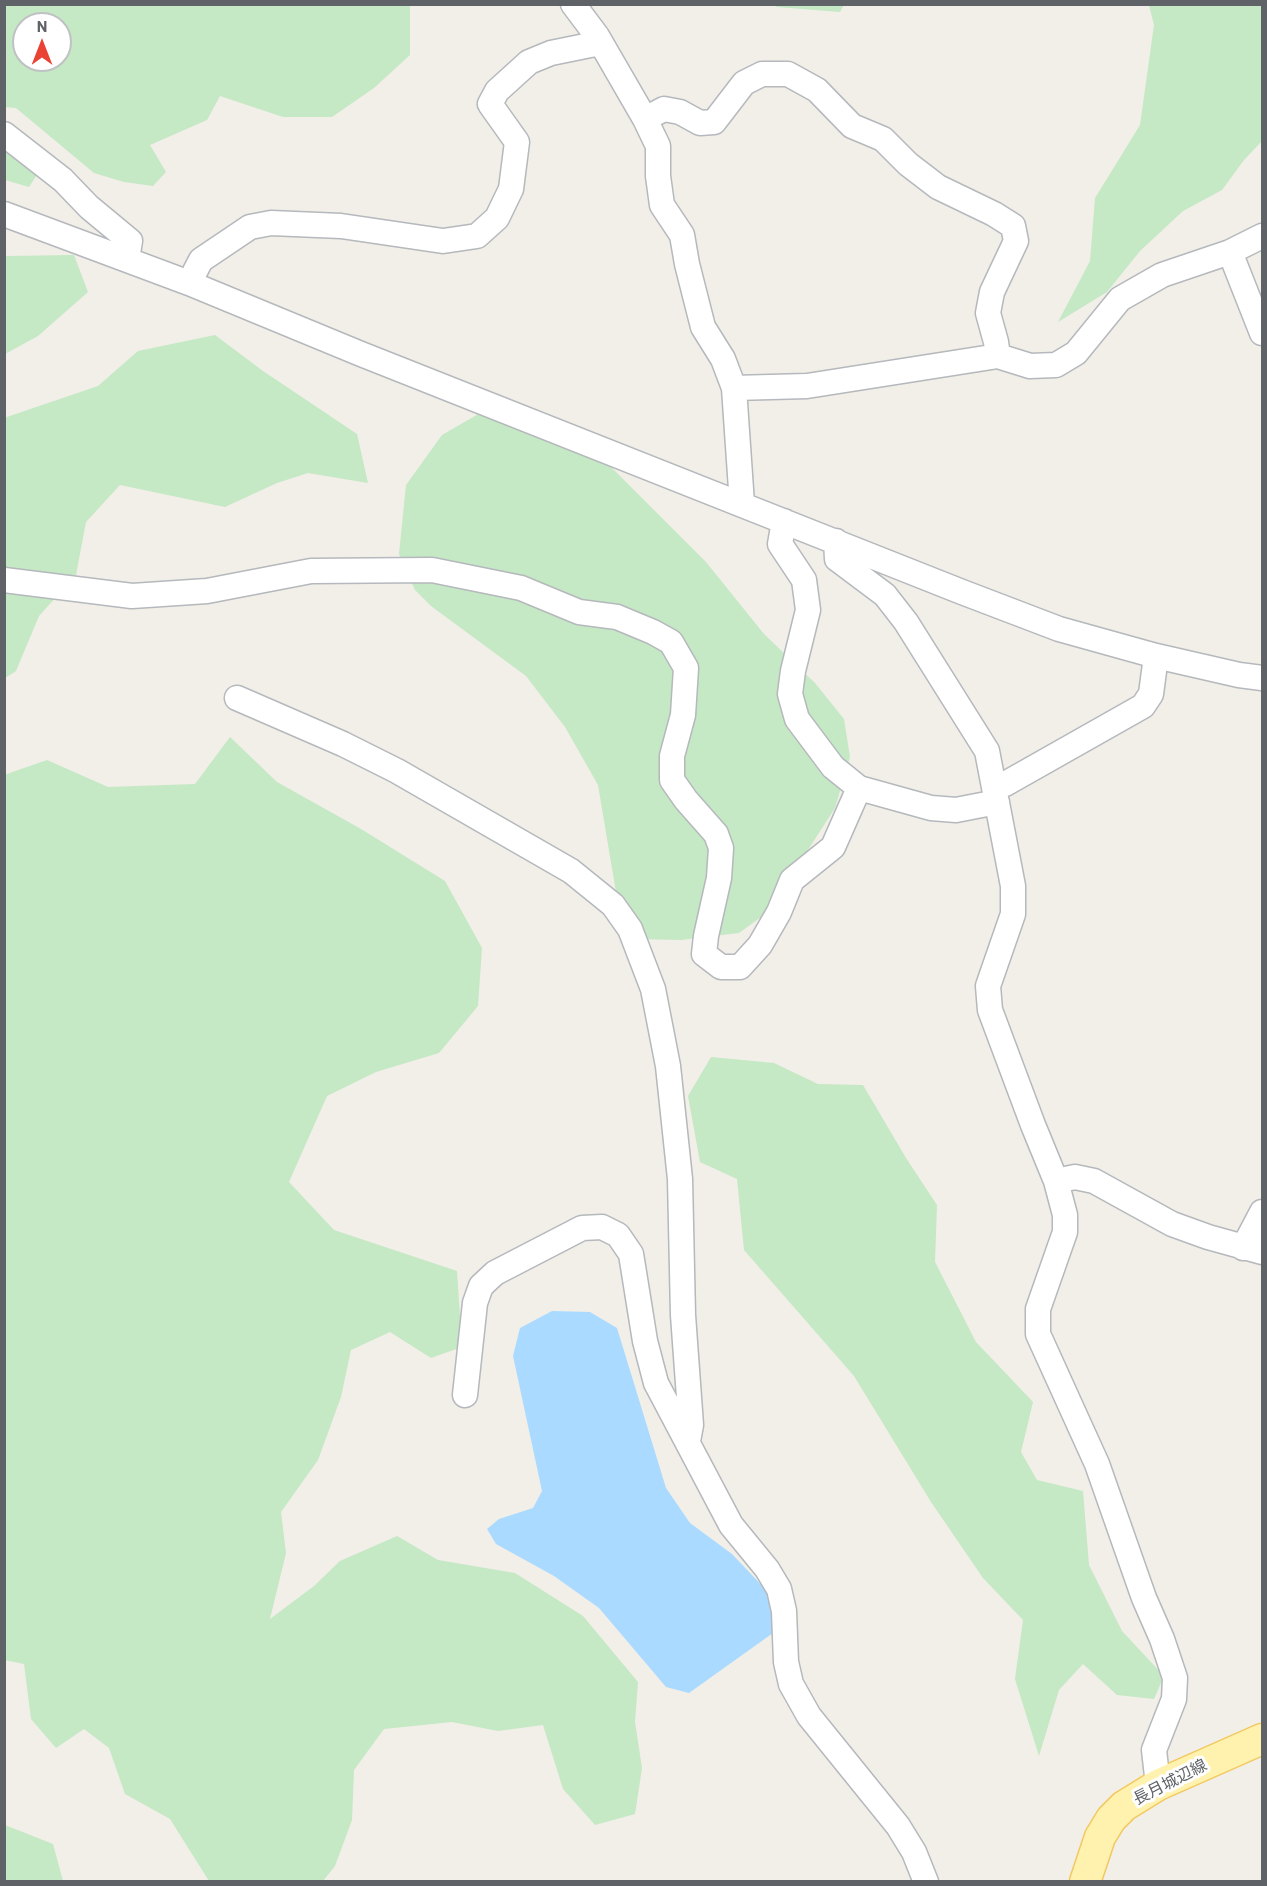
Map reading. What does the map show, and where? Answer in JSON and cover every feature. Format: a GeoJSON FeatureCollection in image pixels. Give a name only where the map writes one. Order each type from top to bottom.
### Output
{"type":"FeatureCollection","features":[{"type":"Feature","properties":{"kind":"main road","name":"長月城辺線"},"geometry":{"type":"LineString","coordinates":[[1085,1881],[1100,1838],[1111,1820],[1124,1806],[1158,1785],[1263,1739]]}},
{"type":"Feature","properties":{"kind":"street"},"geometry":{"type":"LineString","coordinates":[[573,4],[600,43],[645,119],[658,146],[658,176],[662,206],[682,235],[703,327],[723,359],[734,388],[742,504]]}},
{"type":"Feature","properties":{"kind":"street"},"geometry":{"type":"LineString","coordinates":[[189,283],[201,260],[250,227],[271,223],[341,226],[443,241],[477,236],[497,218],[511,189],[517,142],[490,104],[497,91],[529,62],[551,53],[600,43]]}},
{"type":"Feature","properties":{"kind":"street"},"geometry":{"type":"LineString","coordinates":[[645,119],[664,109],[680,112],[700,123],[714,122],[744,83],[762,74],[788,74],[817,90],[852,126],[883,139],[908,164],[938,188],[994,214],[1013,226],[1016,241],[992,292],[988,312],[998,356]]}},
{"type":"Feature","properties":{"kind":"street"},"geometry":{"type":"LineString","coordinates":[[4,134],[63,180],[89,207],[130,241],[127,259]]}},
{"type":"Feature","properties":{"kind":"street"},"geometry":{"type":"LineString","coordinates":[[4,214],[189,283],[361,354],[1059,629],[1156,656],[1239,675],[1263,678]]}},
{"type":"Feature","properties":{"kind":"street"},"geometry":{"type":"LineString","coordinates":[[734,388],[807,386],[998,356],[1030,366],[1056,365],[1076,353],[1120,299],[1162,275],[1230,252],[1263,236]]}},
{"type":"Feature","properties":{"kind":"street"},"geometry":{"type":"LineString","coordinates":[[1230,252],[1263,333]]}},
{"type":"Feature","properties":{"kind":"street"},"geometry":{"type":"LineString","coordinates":[[784,521],[780,544],[804,580],[808,610],[793,671],[790,694],[797,719],[833,767],[859,788],[931,808],[957,810],[995,794],[1005,784],[1143,706],[1151,694],[1156,656]]}},
{"type":"Feature","properties":{"kind":"street"},"geometry":{"type":"LineString","coordinates":[[836,541],[837,560],[885,595],[906,622],[968,717],[987,751],[1013,886],[1013,914],[988,986],[990,1010],[1056,1181],[1065,1215],[1065,1232],[1038,1309],[1038,1334],[1097,1464],[1175,1678],[1174,1699],[1154,1750],[1158,1785]]}},
{"type":"Feature","properties":{"kind":"street"},"geometry":{"type":"LineString","coordinates":[[4,580],[132,596],[207,591],[311,571],[432,570],[521,588],[579,612],[617,617],[653,632],[671,642],[686,668],[683,715],[672,756],[672,780],[716,834],[721,848],[719,878],[704,954],[721,967],[740,967],[760,945],[779,912],[792,880],[833,847],[859,788]]}},
{"type":"Feature","properties":{"kind":"street"},"geometry":{"type":"LineString","coordinates":[[237,698],[324,735],[397,771],[571,871],[613,905],[630,929],[653,988],[668,1066],[680,1179],[683,1315],[691,1425],[687,1441]]}},
{"type":"Feature","properties":{"kind":"street"},"geometry":{"type":"LineString","coordinates":[[1056,1181],[1075,1177],[1094,1181],[1172,1224],[1253,1250],[1263,1212]]}},
{"type":"Feature","properties":{"kind":"street"},"geometry":{"type":"LineString","coordinates":[[465,1395],[475,1303],[482,1286],[495,1272],[582,1228],[602,1227],[618,1235],[631,1254],[645,1341],[656,1383],[731,1525],[767,1569],[779,1589],[784,1611],[786,1662],[791,1684],[809,1716],[898,1826],[914,1852],[926,1881]]}},
{"type":"Feature","properties":{"kind":"green space"},"geometry":{"type":"Polygon","coordinates":[[[4,5],[410,5],[410,55],[374,88],[332,117],[283,117],[220,96],[207,120],[150,145],[166,172],[153,186],[124,182],[94,173],[16,108],[5,107],[4,5]]]}},
{"type":"Feature","properties":{"kind":"green space"},"geometry":{"type":"Polygon","coordinates":[[[774,5],[844,5],[840,12],[774,5]]]}},
{"type":"Feature","properties":{"kind":"green space"},"geometry":{"type":"Polygon","coordinates":[[[1149,5],[1262,5],[1262,141],[1244,160],[1222,190],[1183,211],[1140,251],[1107,292],[1058,322],[1090,261],[1095,198],[1140,125],[1154,25],[1149,5]]]}},
{"type":"Feature","properties":{"kind":"green space"},"geometry":{"type":"Polygon","coordinates":[[[4,148],[38,173],[29,187],[5,180],[4,148]]]}},
{"type":"Feature","properties":{"kind":"green space"},"geometry":{"type":"Polygon","coordinates":[[[74,255],[88,292],[38,336],[5,354],[5,256],[74,255]]]}},
{"type":"Feature","properties":{"kind":"green space"},"geometry":{"type":"Polygon","coordinates":[[[215,335],[263,371],[357,434],[368,483],[308,473],[277,483],[225,507],[120,485],[86,522],[76,575],[39,616],[16,671],[5,678],[4,418],[98,386],[138,351],[215,335]]]}},
{"type":"Feature","properties":{"kind":"green space"},"geometry":{"type":"Polygon","coordinates":[[[487,409],[573,429],[706,562],[764,634],[815,683],[844,719],[850,757],[835,808],[768,912],[739,933],[681,940],[635,939],[620,916],[598,785],[565,727],[526,676],[431,606],[415,590],[399,554],[406,485],[442,435],[487,409]]]}},
{"type":"Feature","properties":{"kind":"green space"},"geometry":{"type":"Polygon","coordinates":[[[230,737],[277,782],[361,829],[445,881],[482,948],[478,1006],[439,1053],[376,1072],[327,1096],[289,1182],[334,1230],[457,1271],[462,1347],[431,1358],[390,1332],[351,1350],[341,1397],[318,1460],[281,1512],[286,1553],[270,1619],[314,1586],[340,1561],[397,1536],[438,1560],[515,1573],[583,1616],[638,1682],[635,1722],[642,1768],[635,1814],[595,1825],[563,1789],[543,1725],[498,1731],[452,1722],[384,1729],[354,1770],[352,1820],[335,1866],[323,1881],[209,1881],[170,1819],[125,1794],[109,1748],[84,1729],[56,1748],[31,1719],[24,1664],[4,1660],[4,775],[47,760],[108,787],[195,784],[230,737]]]}},
{"type":"Feature","properties":{"kind":"green space"},"geometry":{"type":"Polygon","coordinates":[[[711,1057],[774,1063],[818,1084],[863,1085],[937,1205],[935,1262],[976,1342],[1033,1402],[1021,1452],[1037,1480],[1083,1491],[1089,1565],[1122,1631],[1164,1676],[1154,1699],[1117,1695],[1083,1664],[1059,1690],[1039,1756],[1015,1679],[1023,1620],[983,1578],[931,1502],[854,1376],[744,1250],[737,1179],[700,1162],[688,1096],[711,1057]]]}},
{"type":"Feature","properties":{"kind":"green space"},"geometry":{"type":"Polygon","coordinates":[[[5,1825],[53,1844],[63,1881],[5,1881],[5,1825]]]}},
{"type":"Feature","properties":{"kind":"water"},"geometry":{"type":"Polygon","coordinates":[[[552,1311],[590,1312],[617,1328],[666,1488],[690,1523],[732,1554],[769,1593],[773,1633],[689,1693],[666,1687],[599,1608],[554,1576],[496,1544],[487,1529],[499,1519],[533,1508],[542,1491],[513,1356],[520,1328],[552,1311]]]}}]}
